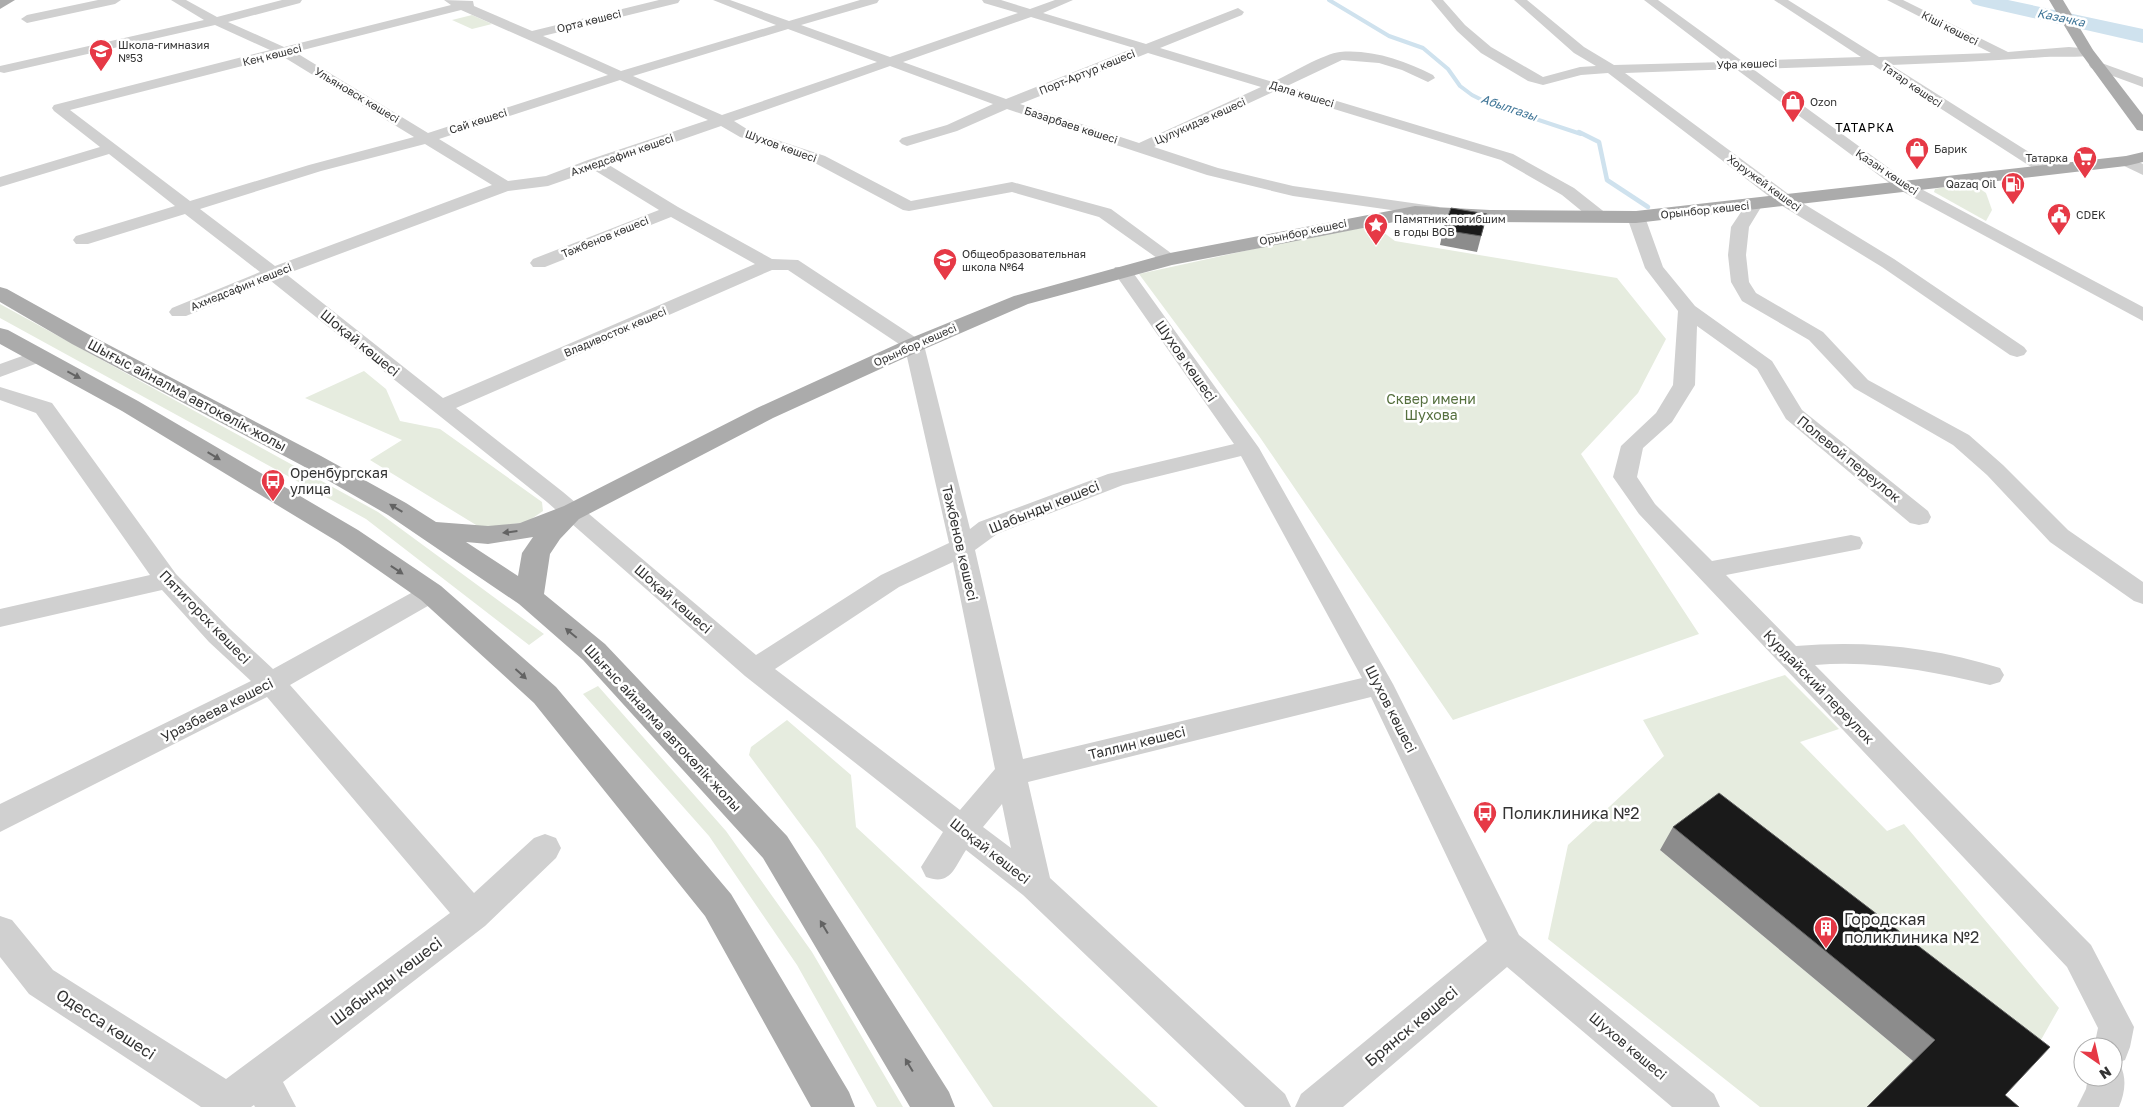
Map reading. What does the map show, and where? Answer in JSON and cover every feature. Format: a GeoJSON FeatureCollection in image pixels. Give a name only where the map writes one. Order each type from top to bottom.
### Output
{"type":"FeatureCollection","features":[{"type":"Feature","properties":{"kind":"main road"},"geometry":{"type":"LineString","coordinates":[[0,5],[8,0]]}},
{"type":"Feature","properties":{"kind":"main road"},"geometry":{"type":"LineString","coordinates":[[2059,4],[2092,59],[2143,126]]}},
{"type":"Feature","properties":{"kind":"main road","name":"Орынбор көшесі"},"geometry":{"type":"LineString","coordinates":[[573,512],[765,412],[914,345],[1021,300],[1170,259],[1356,221],[1415,212],[1433,211],[1490,216],[1601,218],[1636,216],[1755,204],[1902,185],[2134,159]]}},
{"type":"Feature","properties":{"kind":"main road","name":"Шығыс айналма автокөлік жолы"},"geometry":{"type":"LineString","coordinates":[[0,293],[80,339],[312,461],[397,509],[529,597],[594,652],[775,847],[934,1107]]}},
{"type":"Feature","properties":{"kind":"main road"},"geometry":{"type":"LineString","coordinates":[[0,335],[130,406],[348,536],[431,593],[545,695],[718,905],[834,1107]]}},
{"type":"Feature","properties":{"kind":"main road"},"geometry":{"type":"LineString","coordinates":[[432,531],[488,535],[524,531],[573,512]]}},
{"type":"Feature","properties":{"kind":"main road"},"geometry":{"type":"LineString","coordinates":[[529,597],[536,553],[550,533],[573,512]]}},
{"type":"Feature","properties":{"kind":"street"},"geometry":{"type":"LineString","coordinates":[[27,19],[115,0]]}},
{"type":"Feature","properties":{"kind":"street","name":"Ульяновск көшесі"},"geometry":{"type":"LineString","coordinates":[[176,0],[213,20],[285,52],[505,186]]}},
{"type":"Feature","properties":{"kind":"street"},"geometry":{"type":"LineString","coordinates":[[4,69],[186,28],[296,0]]}},
{"type":"Feature","properties":{"kind":"street","name":"Кең көшесі"},"geometry":{"type":"LineString","coordinates":[[59,108],[285,52],[457,3],[484,0]]}},
{"type":"Feature","properties":{"kind":"street","name":"Орта көшесі"},"geometry":{"type":"LineString","coordinates":[[533,35],[674,0]]}},
{"type":"Feature","properties":{"kind":"street","name":"Базарбаев көшесі"},"geometry":{"type":"LineString","coordinates":[[719,0],[1006,104],[1213,172],[1293,191],[1433,211]]}},
{"type":"Feature","properties":{"kind":"street","name":"Сай көшесі"},"geometry":{"type":"LineString","coordinates":[[82,240],[315,168],[428,138],[619,76],[873,0]]}},
{"type":"Feature","properties":{"kind":"street","name":"Дала көшесі"},"geometry":{"type":"LineString","coordinates":[[988,0],[1507,156],[1555,182],[1586,204],[1601,218]]}},
{"type":"Feature","properties":{"kind":"street","name":"Ахмедсафин көшесі"},"geometry":{"type":"LineString","coordinates":[[180,312],[273,273],[505,186],[548,181],[594,163],[723,121],[1067,0]]}},
{"type":"Feature","properties":{"kind":"street","name":"Уфа көшесі"},"geometry":{"type":"LineString","coordinates":[[1437,0],[1461,28],[1486,50],[1533,78],[1543,81],[1580,72],[1610,69],[2007,55],[2069,51],[2092,59],[2143,83]]}},
{"type":"Feature","properties":{"kind":"street","name":"Хоружей көшесі"},"geometry":{"type":"LineString","coordinates":[[1520,0],[1579,50],[1610,69],[1785,200],[1888,263],[2017,352]]}},
{"type":"Feature","properties":{"kind":"street","name":"Қазан көшесі"},"geometry":{"type":"LineString","coordinates":[[1650,0],[1902,185],[2143,315]]}},
{"type":"Feature","properties":{"kind":"street","name":"Татар көшесі"},"geometry":{"type":"LineString","coordinates":[[1780,0],[2045,169]]}},
{"type":"Feature","properties":{"kind":"street","name":"Кіші көшесі"},"geometry":{"type":"LineString","coordinates":[[1894,0],[2007,55]]}},
{"type":"Feature","properties":{"kind":"street","name":"Шухов көшесі"},"geometry":{"type":"LineString","coordinates":[[457,3],[533,35],[619,76],[723,121],[745,134],[819,159],[909,206],[1012,186],[1105,212],[1170,259]]}},
{"type":"Feature","properties":{"kind":"street","name":"Порт-Артур көшесі"},"geometry":{"type":"LineString","coordinates":[[907,141],[952,128],[1006,104],[1238,12]]}},
{"type":"Feature","properties":{"kind":"street","name":"Цулукидзе көшесі"},"geometry":{"type":"LineString","coordinates":[[1140,148],[1340,56],[1380,59],[1407,67],[1428,78]]}},
{"type":"Feature","properties":{"kind":"street","name":"Шоқай көшесі"},"geometry":{"type":"LineString","coordinates":[[59,108],[273,273],[573,512],[755,670],[1035,885],[1272,1107]]}},
{"type":"Feature","properties":{"kind":"street"},"geometry":{"type":"LineString","coordinates":[[0,182],[112,148]]}},
{"type":"Feature","properties":{"kind":"street"},"geometry":{"type":"LineString","coordinates":[[2134,159],[2143,170]]}},
{"type":"Feature","properties":{"kind":"street","name":"Тәжбенов көшесі"},"geometry":{"type":"LineString","coordinates":[[594,163],[672,211],[770,265]]}},
{"type":"Feature","properties":{"kind":"street"},"geometry":{"type":"LineString","coordinates":[[1755,204],[1740,227],[1737,255],[1740,282],[1749,297],[1816,336],[1861,384],[1939,426],[1960,440],[1995,470],[2059,536],[2143,595]]}},
{"type":"Feature","properties":{"kind":"street","name":"Тәжбенов көшесі"},"geometry":{"type":"LineString","coordinates":[[539,263],[672,211]]}},
{"type":"Feature","properties":{"kind":"street","name":"Полевой переулок"},"geometry":{"type":"LineString","coordinates":[[1636,216],[1654,268],[1688,310],[1765,365],[1794,414],[1919,517]]}},
{"type":"Feature","properties":{"kind":"street","name":"Владивосток көшесі"},"geometry":{"type":"LineString","coordinates":[[440,407],[770,265],[792,264],[914,345]]}},
{"type":"Feature","properties":{"kind":"street","name":"Шухов көшесі"},"geometry":{"type":"LineString","coordinates":[[1122,271],[1138,290],[1248,448],[1379,684],[1507,946],[1701,1107]]}},
{"type":"Feature","properties":{"kind":"street","name":"Курдайский переулок"},"geometry":{"type":"LineString","coordinates":[[1688,310],[1684,385],[1664,417],[1632,446],[1625,476],[1647,509],[2079,956],[2116,1027],[2114,1037]]}},
{"type":"Feature","properties":{"kind":"street","name":"Тәжбенов көшесі"},"geometry":{"type":"LineString","coordinates":[[914,345],[962,547],[1009,774],[1035,885]]}},
{"type":"Feature","properties":{"kind":"street"},"geometry":{"type":"LineString","coordinates":[[0,371],[39,356]]}},
{"type":"Feature","properties":{"kind":"street","name":"Пятигорск көшесі"},"geometry":{"type":"LineString","coordinates":[[0,393],[44,408],[167,580],[219,635],[271,683],[472,915]]}},
{"type":"Feature","properties":{"kind":"street","name":"Шабынды көшесі"},"geometry":{"type":"LineString","coordinates":[[755,670],[890,580],[962,547],[988,528],[1116,479],[1248,448]]}},
{"type":"Feature","properties":{"kind":"street"},"geometry":{"type":"LineString","coordinates":[[1707,570],[1851,542]]}},
{"type":"Feature","properties":{"kind":"street"},"geometry":{"type":"LineString","coordinates":[[0,618],[167,580]]}},
{"type":"Feature","properties":{"kind":"street","name":"Уразбаева көшесі"},"geometry":{"type":"LineString","coordinates":[[0,819],[271,683],[431,593]]}},
{"type":"Feature","properties":{"kind":"street"},"geometry":{"type":"LineString","coordinates":[[1790,657],[1842,653],[1886,655],[1945,664],[1990,675]]}},
{"type":"Feature","properties":{"kind":"street","name":"Таллин көшесі"},"geometry":{"type":"LineString","coordinates":[[1009,774],[1379,684]]}},
{"type":"Feature","properties":{"kind":"street"},"geometry":{"type":"LineString","coordinates":[[937,867],[963,829],[1009,774]]}},
{"type":"Feature","properties":{"kind":"street","name":"Шабынды көшесі"},"geometry":{"type":"LineString","coordinates":[[223,1105],[268,1093],[472,915],[545,848]]}},
{"type":"Feature","properties":{"kind":"street","name":"Одесса көшесі"},"geometry":{"type":"LineString","coordinates":[[0,931],[41,982],[223,1105]]}},
{"type":"Feature","properties":{"kind":"street","name":"Брянск көшесі"},"geometry":{"type":"LineString","coordinates":[[1314,1107],[1507,946]]}},
{"type":"Feature","properties":{"kind":"street"},"geometry":{"type":"LineString","coordinates":[[2096,1107],[2104,1097],[2106,1087]]}},
{"type":"Feature","properties":{"kind":"green space"},"geometry":{"type":"Polygon","coordinates":[[[472,15],[492,24],[472,29],[452,20],[472,15]]]}},
{"type":"Feature","properties":{"kind":"green space"},"geometry":{"type":"Polygon","coordinates":[[[1970,182],[1986,193],[1992,210],[1986,221],[1934,192],[1935,189],[1970,182]]]}},
{"type":"Feature","properties":{"kind":"green space","name":"Сквер имени Шухова"},"geometry":{"type":"Polygon","coordinates":[[[1375,226],[1395,241],[1617,278],[1666,339],[1638,393],[1581,454],[1699,634],[1453,720],[1259,436],[1139,274],[1313,236],[1375,226]]]}},
{"type":"Feature","properties":{"kind":"green space"},"geometry":{"type":"Polygon","coordinates":[[[0,304],[378,512],[544,634],[529,645],[366,519],[0,318],[0,304]]]}},
{"type":"Feature","properties":{"kind":"green space"},"geometry":{"type":"Polygon","coordinates":[[[364,371],[386,389],[400,421],[440,429],[542,502],[543,511],[527,522],[481,528],[370,460],[402,440],[305,398],[364,371]]]}},
{"type":"Feature","properties":{"kind":"green space"},"geometry":{"type":"Polygon","coordinates":[[[1785,675],[1839,729],[1800,742],[1887,831],[1904,824],[2059,1008],[2025,1068],[1660,850],[1913,1061],[1867,1107],[1760,1107],[1548,939],[1568,845],[1664,756],[1643,720],[1785,675]]]}},
{"type":"Feature","properties":{"kind":"green space"},"geometry":{"type":"Polygon","coordinates":[[[598,686],[726,831],[812,952],[903,1107],[877,1107],[797,965],[709,836],[583,694],[598,686]]]}},
{"type":"Feature","properties":{"kind":"green space"},"geometry":{"type":"Polygon","coordinates":[[[787,720],[851,775],[856,827],[1158,1107],[993,1107],[819,849],[749,755],[751,747],[787,720]]]}},
{"type":"Feature","properties":{"kind":"building"},"geometry":{"type":"Polygon","coordinates":[[[1451,208],[1487,214],[1481,236],[1443,230],[1451,208]]]}},
{"type":"Feature","properties":{"kind":"building"},"geometry":{"type":"Polygon","coordinates":[[[1719,793],[2050,1047],[2005,1095],[2019,1107],[1867,1107],[1935,1040],[1673,827],[1719,793]]]}},
{"type":"Feature","properties":{"kind":"waterway","name":"Абылгазы"},"geometry":{"type":"LineString","coordinates":[[1329,0],[1389,36],[1423,48],[1448,69],[1460,86],[1472,95],[1490,104],[1581,134]]}},
{"type":"Feature","properties":{"kind":"waterway","name":"Казачка"},"geometry":{"type":"LineString","coordinates":[[1980,0],[2143,36]]}},
{"type":"Feature","properties":{"kind":"waterway","name":"Абылгазы"},"geometry":{"type":"LineString","coordinates":[[1579,132],[1599,142],[1607,180],[1648,207]]}},
{"type":"Feature","properties":{"kind":"place","name":"Школа-гимназия №53"},"geometry":{"type":"Point","coordinates":[101,72]}},
{"type":"Feature","properties":{"kind":"place","name":"Ozon"},"geometry":{"type":"Point","coordinates":[1793,123]}},
{"type":"Feature","properties":{"kind":"place","name":"Барик"},"geometry":{"type":"Point","coordinates":[1917,170]}},
{"type":"Feature","properties":{"kind":"place","name":"Татарка"},"geometry":{"type":"Point","coordinates":[2085,179]}},
{"type":"Feature","properties":{"kind":"place","name":"Qazaq Oil"},"geometry":{"type":"Point","coordinates":[2013,205]}},
{"type":"Feature","properties":{"kind":"place","name":"CDEK"},"geometry":{"type":"Point","coordinates":[2059,236]}},
{"type":"Feature","properties":{"kind":"place","name":"Памятник погибшим в годы ВОВ"},"geometry":{"type":"Point","coordinates":[1376,246]}},
{"type":"Feature","properties":{"kind":"place","name":"Общеобразовательная школа №64"},"geometry":{"type":"Point","coordinates":[945,281]}},
{"type":"Feature","properties":{"kind":"place","name":"Оренбургская улица"},"geometry":{"type":"Point","coordinates":[273,502]}},
{"type":"Feature","properties":{"kind":"place","name":"Поликлиника №2"},"geometry":{"type":"Point","coordinates":[1485,834]}},
{"type":"Feature","properties":{"kind":"place","name":"Городская поликлиника №2"},"geometry":{"type":"Point","coordinates":[1826,949]}},
{"type":"Feature","properties":{"kind":"district","name":"ТАТАРКА"},"geometry":{"type":"Point","coordinates":[1865,128]}}]}
